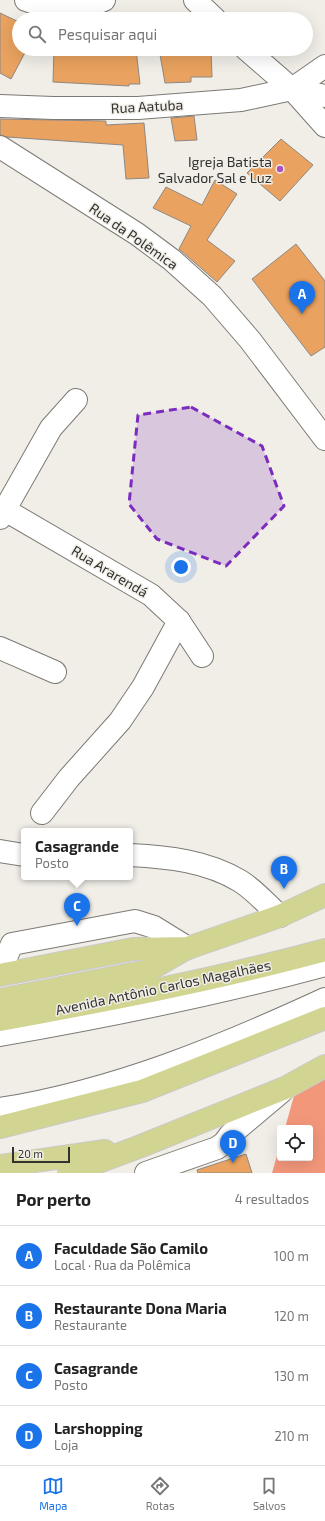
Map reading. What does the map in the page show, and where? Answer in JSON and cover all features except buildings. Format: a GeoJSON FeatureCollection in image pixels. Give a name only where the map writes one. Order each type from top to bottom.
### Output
{"type":"FeatureCollection","features":[{"type":"Feature","properties":{"kind":"main road"},"geometry":{"type":"LineString","coordinates":[[0,1000],[147,971],[188,948],[280,916],[325,895]]}},
{"type":"Feature","properties":{"kind":"main road"},"geometry":{"type":"LineString","coordinates":[[0,975],[133,949],[188,948]]}},
{"type":"Feature","properties":{"kind":"main road","name":"Avenida Antônio Carlos Magalhães"},"geometry":{"type":"LineString","coordinates":[[0,1020],[126,997],[267,966],[325,950]]}},
{"type":"Feature","properties":{"kind":"main road"},"geometry":{"type":"LineString","coordinates":[[0,1127],[142,1091],[325,1018]]}},
{"type":"Feature","properties":{"kind":"main road"},"geometry":{"type":"LineString","coordinates":[[69,1173],[142,1146],[285,1088],[325,1066]]}},
{"type":"Feature","properties":{"kind":"main road"},"geometry":{"type":"LineString","coordinates":[[0,1166],[142,1146]]}},
{"type":"Feature","properties":{"kind":"street"},"geometry":{"type":"LineString","coordinates":[[26,0],[51,9],[74,11],[104,0]]}},
{"type":"Feature","properties":{"kind":"street"},"geometry":{"type":"LineString","coordinates":[[196,0],[208,12]]}},
{"type":"Feature","properties":{"kind":"street"},"geometry":{"type":"LineString","coordinates":[[254,56],[292,89],[325,112]]}},
{"type":"Feature","properties":{"kind":"street"},"geometry":{"type":"LineString","coordinates":[[292,89],[325,66]]}},
{"type":"Feature","properties":{"kind":"street"},"geometry":{"type":"LineString","coordinates":[[292,89],[325,96]]}},
{"type":"Feature","properties":{"kind":"street"},"geometry":{"type":"LineString","coordinates":[[292,89],[325,126]]}},
{"type":"Feature","properties":{"kind":"street","name":"Rua Aatuba"},"geometry":{"type":"LineString","coordinates":[[0,106],[53,108],[138,108],[241,100],[292,89]]}},
{"type":"Feature","properties":{"kind":"street","name":"Rua da Polêmica"},"geometry":{"type":"LineString","coordinates":[[0,147],[137,234],[172,260],[212,296],[250,340],[325,439]]}},
{"type":"Feature","properties":{"kind":"street"},"geometry":{"type":"LineString","coordinates":[[1,512],[51,428],[76,400]]}},
{"type":"Feature","properties":{"kind":"street","name":"Rua Ararendá"},"geometry":{"type":"LineString","coordinates":[[1,512],[151,595],[179,621],[202,656]]}},
{"type":"Feature","properties":{"kind":"street"},"geometry":{"type":"LineString","coordinates":[[42,812],[69,778],[120,721],[143,687],[179,621]]}},
{"type":"Feature","properties":{"kind":"street"},"geometry":{"type":"LineString","coordinates":[[0,648],[55,672]]}},
{"type":"Feature","properties":{"kind":"street"},"geometry":{"type":"LineString","coordinates":[[0,851],[21,855]]}},
{"type":"Feature","properties":{"kind":"street"},"geometry":{"type":"LineString","coordinates":[[133,855],[194,862],[218,870],[241,882],[280,916]]}},
{"type":"Feature","properties":{"kind":"street"},"geometry":{"type":"LineString","coordinates":[[0,971],[12,944],[135,921],[154,927],[188,948]]}},
{"type":"Feature","properties":{"kind":"street"},"geometry":{"type":"LineString","coordinates":[[0,1035],[144,1008],[270,980],[325,965]]}},
{"type":"Feature","properties":{"kind":"street"},"geometry":{"type":"LineString","coordinates":[[0,1109],[31,1104],[113,1083],[180,1061],[265,1026],[325,999]]}},
{"type":"Feature","properties":{"kind":"street"},"geometry":{"type":"LineString","coordinates":[[146,1173],[217,1148],[285,1088]]}},
{"type":"Feature","properties":{"kind":"highlighted area"},"geometry":{"type":"Polygon","coordinates":[[[191,407],[262,446],[284,506],[226,566],[157,539],[129,504],[138,415],[191,407]]]}},
{"type":"Feature","properties":{"kind":"shaded area"},"geometry":{"type":"Polygon","coordinates":[[[325,1078],[325,1173],[272,1173],[277,1156],[277,1161],[313,1161],[313,1125],[286,1125],[295,1092],[325,1078]]]}},
{"type":"Feature","properties":{"kind":"place","name":"Igreja Batista Salvador Sal e Luz"},"geometry":{"type":"Point","coordinates":[280,169]}},
{"type":"Feature","properties":{"kind":"place","name":"Faculdade São Camilo"},"geometry":{"type":"Point","coordinates":[302,314]}},
{"type":"Feature","properties":{"kind":"place","name":"Restaurante Dona Maria"},"geometry":{"type":"Point","coordinates":[284,889]}},
{"type":"Feature","properties":{"kind":"place","name":"Casagrande"},"geometry":{"type":"Point","coordinates":[77,926]}},
{"type":"Feature","properties":{"kind":"place","name":"Larshopping"},"geometry":{"type":"Point","coordinates":[233,1163]}}]}
